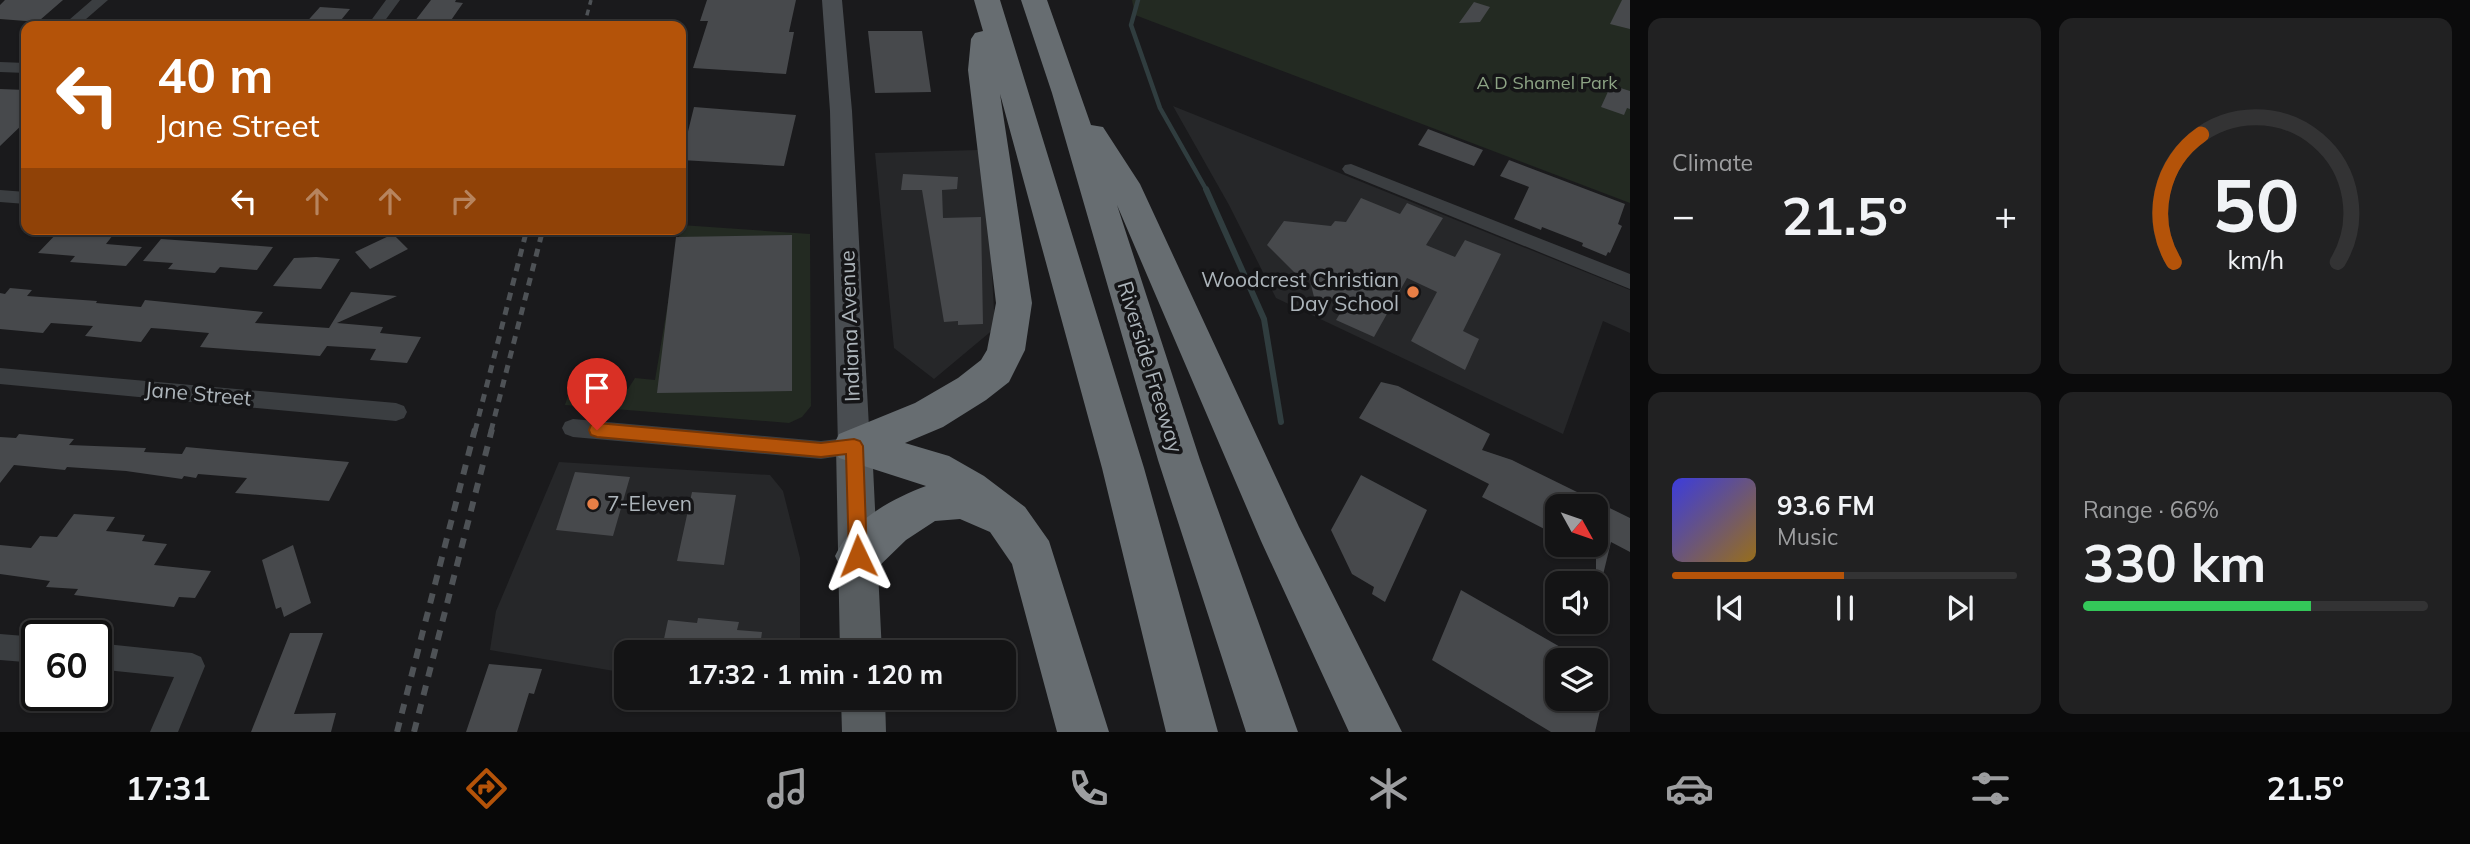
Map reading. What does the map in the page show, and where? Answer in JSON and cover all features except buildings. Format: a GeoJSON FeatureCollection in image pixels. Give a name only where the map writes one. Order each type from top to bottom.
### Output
{"type":"FeatureCollection","features":[{"type":"Feature","properties":{"kind":"highway","name":"Riverside Freeway"},"geometry":{"type":"LineString","coordinates":[[1034,0],[1066,93],[1179,460],[1272,732]]}},
{"type":"Feature","properties":{"kind":"highway"},"geometry":{"type":"LineString","coordinates":[[854,446],[929,415],[972,389],[995,371],[1006,350],[1014,303],[982,70],[988,4]]}},
{"type":"Feature","properties":{"kind":"highway"},"geometry":{"type":"LineString","coordinates":[[988,4],[1123,468],[1192,732]]}},
{"type":"Feature","properties":{"kind":"highway"},"geometry":{"type":"LineString","coordinates":[[1066,93],[1124,184],[1283,541],[1376,732]]}},
{"type":"Feature","properties":{"kind":"highway"},"geometry":{"type":"LineString","coordinates":[[854,446],[933,469],[970,489],[1009,522],[1034,556],[1083,732]]}},
{"type":"Feature","properties":{"kind":"highway"},"geometry":{"type":"LineString","coordinates":[[858,556],[889,525],[926,504],[959,500],[1009,522]]}},
{"type":"Feature","properties":{"kind":"main road","name":"Indiana Avenue"},"geometry":{"type":"LineString","coordinates":[[832,0],[841,121],[861,640]]}},
{"type":"Feature","properties":{"kind":"main road"},"geometry":{"type":"LineString","coordinates":[[863,710],[864,732]]}},
{"type":"Feature","properties":{"kind":"street"},"geometry":{"type":"LineString","coordinates":[[75,21],[100,0]]}},
{"type":"Feature","properties":{"kind":"street"},"geometry":{"type":"LineString","coordinates":[[378,21],[393,0]]}},
{"type":"Feature","properties":{"kind":"street"},"geometry":{"type":"LineString","coordinates":[[0,66],[21,66]]}},
{"type":"Feature","properties":{"kind":"street"},"geometry":{"type":"LineString","coordinates":[[1351,169],[1630,282]]}},
{"type":"Feature","properties":{"kind":"street"},"geometry":{"type":"LineString","coordinates":[[0,196],[21,198]]}},
{"type":"Feature","properties":{"kind":"street","name":"Jane Street"},"geometry":{"type":"LineString","coordinates":[[0,376],[396,412]]}},
{"type":"Feature","properties":{"kind":"street"},"geometry":{"type":"LineString","coordinates":[[573,428],[821,450],[854,446]]}},
{"type":"Feature","properties":{"kind":"street"},"geometry":{"type":"LineString","coordinates":[[0,647],[21,649]]}},
{"type":"Feature","properties":{"kind":"street"},"geometry":{"type":"LineString","coordinates":[[112,658],[192,666],[163,732]]}},
{"type":"Feature","properties":{"kind":"shaded area"},"geometry":{"type":"Polygon","coordinates":[[[1173,106],[1630,290],[1630,333],[1603,321],[1563,434],[1276,298],[1229,205],[1173,106]]]}},
{"type":"Feature","properties":{"kind":"shaded area"},"geometry":{"type":"Polygon","coordinates":[[[978,150],[988,204],[995,328],[934,379],[894,348],[875,153],[978,150]]]}},
{"type":"Feature","properties":{"kind":"shaded area"},"geometry":{"type":"Polygon","coordinates":[[[559,462],[770,475],[783,491],[800,558],[800,640],[614,640],[614,671],[490,650],[496,611],[559,462]]]}},
{"type":"Feature","properties":{"kind":"green space","name":"A D Shamel Park"},"geometry":{"type":"Polygon","coordinates":[[[1132,0],[1630,0],[1630,203],[1135,15],[1132,0]]]}},
{"type":"Feature","properties":{"kind":"green space"},"geometry":{"type":"Polygon","coordinates":[[[686,225],[810,234],[811,406],[802,417],[789,423],[565,405],[572,384],[628,389],[635,378],[655,380],[679,235],[686,235],[686,225]]]}},
{"type":"Feature","properties":{"kind":"waterway"},"geometry":{"type":"LineString","coordinates":[[1138,0],[1131,25],[1160,108],[1206,190]]}},
{"type":"Feature","properties":{"kind":"waterway"},"geometry":{"type":"LineString","coordinates":[[1206,190],[1264,319],[1281,422]]}},
{"type":"Feature","properties":{"kind":"railway"},"geometry":{"type":"LineString","coordinates":[[585,21],[591,0]]}},
{"type":"Feature","properties":{"kind":"railway"},"geometry":{"type":"LineString","coordinates":[[475,431],[525,235]]}},
{"type":"Feature","properties":{"kind":"railway"},"geometry":{"type":"LineString","coordinates":[[491,431],[541,235]]}},
{"type":"Feature","properties":{"kind":"railway"},"geometry":{"type":"LineString","coordinates":[[397,732],[475,429]]}},
{"type":"Feature","properties":{"kind":"railway"},"geometry":{"type":"LineString","coordinates":[[414,732],[492,429]]}},
{"type":"Feature","properties":{"kind":"place","name":"Woodcrest Christian Day School"},"geometry":{"type":"Point","coordinates":[1413,292]}},
{"type":"Feature","properties":{"kind":"place","name":"7-Eleven"},"geometry":{"type":"Point","coordinates":[593,504]}},
{"type":"Feature","properties":{"kind":"route"},"geometry":{"type":"LineString","coordinates":[[597,430],[821,450],[854,446],[858,556]]}}]}
